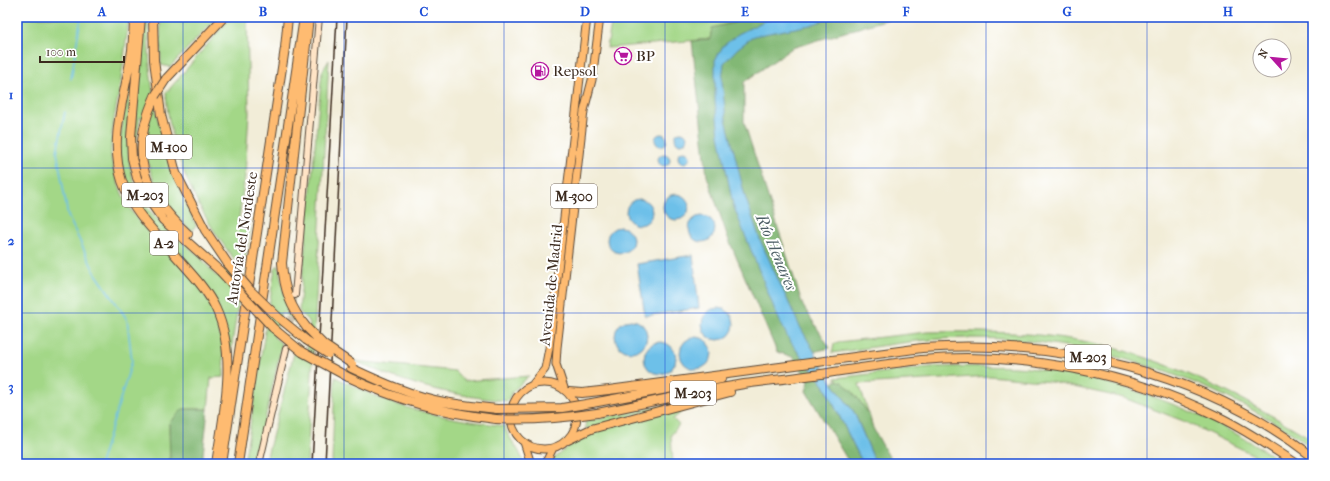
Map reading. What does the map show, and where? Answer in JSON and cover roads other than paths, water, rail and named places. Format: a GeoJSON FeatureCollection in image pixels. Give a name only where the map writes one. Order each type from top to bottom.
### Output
{"type":"FeatureCollection","features":[{"type":"Feature","properties":{"kind":"highway","name":"A-2"},"geometry":{"type":"LineString","coordinates":[[134,17],[132,50],[119,113],[117,154],[122,181],[135,210],[195,279],[216,309],[225,338],[228,373],[216,464]]}},
{"type":"Feature","properties":{"kind":"highway","name":"M-203"},"geometry":{"type":"LineString","coordinates":[[141,17],[130,137],[132,158],[137,178],[146,196],[163,220],[220,271],[273,328],[302,352],[348,377],[407,402],[442,411],[496,419],[535,420],[597,413],[694,393],[922,360],[963,358],[1014,361],[1074,368],[1122,380],[1177,399],[1225,420],[1297,464]]}},
{"type":"Feature","properties":{"kind":"highway","name":"M-100"},"geometry":{"type":"LineString","coordinates":[[153,17],[154,60],[161,115],[176,173],[205,230],[228,264],[250,291],[278,317],[306,340],[352,366]]}},
{"type":"Feature","properties":{"kind":"highway"},"geometry":{"type":"LineString","coordinates":[[220,271],[204,249],[169,216],[152,192],[146,177],[142,159],[142,130],[155,96],[166,79],[224,17]]}},
{"type":"Feature","properties":{"kind":"highway","name":"Autovía del Nordeste"},"geometry":{"type":"LineString","coordinates":[[222,464],[285,48],[288,17]]}},
{"type":"Feature","properties":{"kind":"highway","name":"Autovía del Nordeste"},"geometry":{"type":"LineString","coordinates":[[238,464],[304,17]]}},
{"type":"Feature","properties":{"kind":"highway"},"geometry":{"type":"LineString","coordinates":[[309,17],[282,263],[284,286],[295,313],[307,328],[324,345],[352,366]]}},
{"type":"Feature","properties":{"kind":"highway","name":"M-203"},"geometry":{"type":"LineString","coordinates":[[352,366],[382,383],[412,394],[444,402],[497,409],[562,408],[842,358],[922,348],[965,345],[1016,348],[1077,355],[1127,366],[1172,380],[1219,400],[1265,425],[1313,457]]}},
{"type":"Feature","properties":{"kind":"highway","name":"M-203"},"geometry":{"type":"LineString","coordinates":[[566,390],[582,393],[602,391],[746,370],[780,368]]}},
{"type":"Feature","properties":{"kind":"highway"},"geometry":{"type":"LineString","coordinates":[[568,440],[591,429],[695,400],[776,381]]}},
{"type":"Feature","properties":{"kind":"main road","name":"Avenida de Madrid"},"geometry":{"type":"LineString","coordinates":[[533,384],[545,369],[549,348],[587,17]]}},
{"type":"Feature","properties":{"kind":"main road"},"geometry":{"type":"LineString","coordinates":[[584,111],[595,17]]}},
{"type":"Feature","properties":{"kind":"main road","name":"Avenida de Madrid"},"geometry":{"type":"LineString","coordinates":[[566,390],[556,364],[557,348],[584,111],[592,80],[600,17]]}},
{"type":"Feature","properties":{"kind":"main road"},"geometry":{"type":"LineString","coordinates":[[533,384],[551,383],[566,390]]}},
{"type":"Feature","properties":{"kind":"main road","name":"M-300"},"geometry":{"type":"LineString","coordinates":[[531,464],[524,442],[516,434],[512,423],[511,413],[516,397],[523,390],[533,384]]}},
{"type":"Feature","properties":{"kind":"main road","name":"M-300"},"geometry":{"type":"LineString","coordinates":[[566,390],[577,407],[578,420],[575,430],[568,440]]}},
{"type":"Feature","properties":{"kind":"main road"},"geometry":{"type":"LineString","coordinates":[[524,442],[535,448],[553,448],[568,440]]}},
{"type":"Feature","properties":{"kind":"main road"},"geometry":{"type":"LineString","coordinates":[[545,464],[553,448]]}},
{"type":"Feature","properties":{"kind":"street"},"geometry":{"type":"LineString","coordinates":[[295,295],[319,17]]}},
{"type":"Feature","properties":{"kind":"street"},"geometry":{"type":"LineString","coordinates":[[258,464],[286,350]]}},
{"type":"Feature","properties":{"kind":"water"},"geometry":{"type":"Polygon","coordinates":[[[787,17],[833,17],[811,25],[754,36],[737,49],[724,63],[722,81],[726,119],[745,196],[761,242],[799,325],[833,384],[854,412],[876,464],[863,464],[824,385],[788,338],[776,313],[733,205],[719,135],[715,102],[715,60],[723,46],[738,34],[764,21],[787,17]]]}},
{"type":"Feature","properties":{"kind":"water"},"geometry":{"type":"Polygon","coordinates":[[[679,132],[683,132],[687,138],[683,144],[679,144],[675,140],[675,136],[679,132]]]}},
{"type":"Feature","properties":{"kind":"water"},"geometry":{"type":"Polygon","coordinates":[[[659,134],[663,134],[667,140],[663,146],[659,146],[655,142],[655,138],[659,134]]]}},
{"type":"Feature","properties":{"kind":"water"},"geometry":{"type":"Polygon","coordinates":[[[682,151],[686,151],[690,157],[686,163],[682,163],[678,159],[678,155],[682,151]]]}},
{"type":"Feature","properties":{"kind":"water"},"geometry":{"type":"Polygon","coordinates":[[[662,154],[666,154],[670,160],[666,166],[662,166],[658,162],[658,158],[662,154]]]}},
{"type":"Feature","properties":{"kind":"water"},"geometry":{"type":"Polygon","coordinates":[[[676,194],[686,197],[689,207],[686,217],[676,220],[666,217],[663,207],[666,197],[676,194]]]}},
{"type":"Feature","properties":{"kind":"water"},"geometry":{"type":"Polygon","coordinates":[[[639,199],[649,202],[652,212],[649,222],[639,225],[629,222],[626,212],[629,202],[639,199]]]}},
{"type":"Feature","properties":{"kind":"water"},"geometry":{"type":"Polygon","coordinates":[[[702,216],[712,219],[715,229],[712,239],[702,242],[692,239],[689,229],[692,219],[702,216]]]}},
{"type":"Feature","properties":{"kind":"water"},"geometry":{"type":"Polygon","coordinates":[[[620,227],[629,231],[633,240],[629,249],[620,253],[611,249],[607,240],[611,231],[620,227]]]}},
{"type":"Feature","properties":{"kind":"water"},"geometry":{"type":"Polygon","coordinates":[[[693,255],[699,308],[645,316],[637,264],[693,255]]]}},
{"type":"Feature","properties":{"kind":"water"},"geometry":{"type":"Polygon","coordinates":[[[718,308],[729,313],[734,324],[729,335],[718,340],[707,335],[702,324],[707,313],[718,308]]]}},
{"type":"Feature","properties":{"kind":"water"},"geometry":{"type":"Polygon","coordinates":[[[631,320],[642,325],[647,336],[642,347],[631,352],[620,347],[615,336],[620,325],[631,320]]]}},
{"type":"Feature","properties":{"kind":"water"},"geometry":{"type":"Polygon","coordinates":[[[696,337],[707,342],[712,353],[707,364],[696,369],[685,364],[680,353],[685,342],[696,337]]]}},
{"type":"Feature","properties":{"kind":"water"},"geometry":{"type":"Polygon","coordinates":[[[660,342],[671,347],[676,358],[671,369],[660,374],[649,369],[644,358],[649,347],[660,342]]]}},
{"type":"Feature","properties":{"kind":"waterway"},"geometry":{"type":"LineString","coordinates":[[71,79],[81,17]]}},
{"type":"Feature","properties":{"kind":"waterway"},"geometry":{"type":"LineString","coordinates":[[65,112],[57,152],[68,216],[94,271],[127,319],[132,361],[100,464]]}},
{"type":"Feature","properties":{"kind":"tunnel"},"geometry":{"type":"LineString","coordinates":[[286,349],[295,295]]}},
{"type":"Feature","properties":{"kind":"railway"},"geometry":{"type":"LineString","coordinates":[[312,464],[337,17]]}},
{"type":"Feature","properties":{"kind":"railway"},"geometry":{"type":"LineString","coordinates":[[325,464],[347,17]]}},
{"type":"Feature","properties":{"kind":"place","name":"BP"},"geometry":{"type":"Point","coordinates":[623,56]}},
{"type":"Feature","properties":{"kind":"place","name":"Repsol"},"geometry":{"type":"Point","coordinates":[540,71]}},
{"type":"Feature","properties":{"kind":"water label","name":"Río Henares"},"geometry":{"type":"Point","coordinates":[777,252]}}]}
